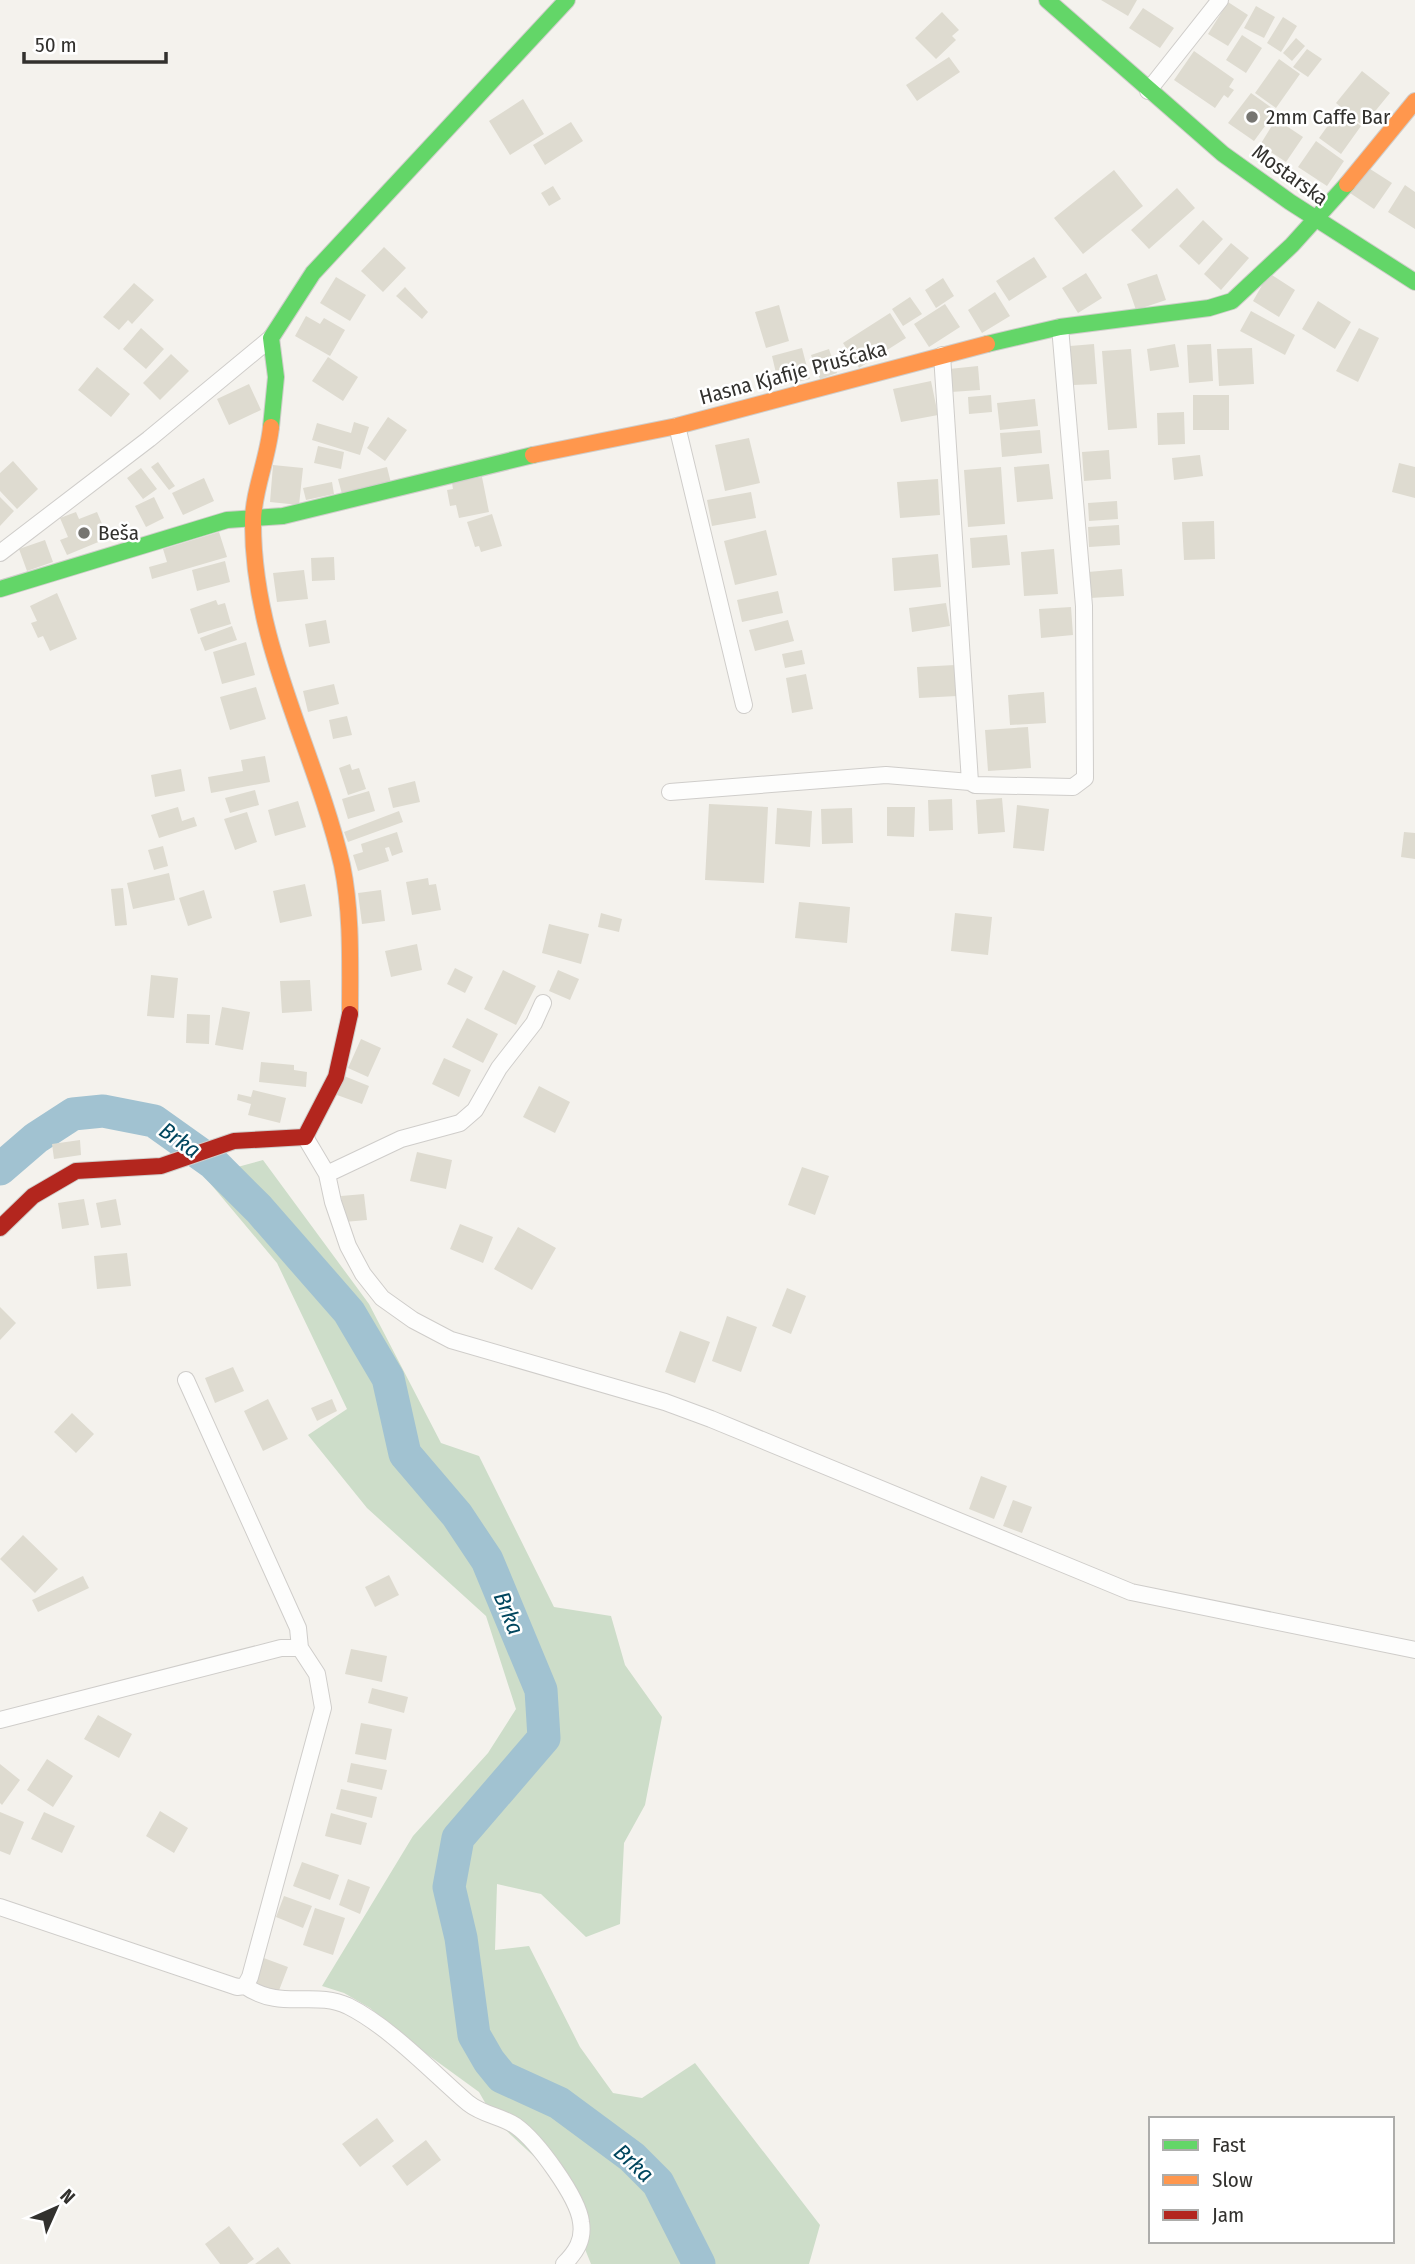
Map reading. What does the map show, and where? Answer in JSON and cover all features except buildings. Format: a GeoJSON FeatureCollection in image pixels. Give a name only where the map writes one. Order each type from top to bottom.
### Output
{"type":"FeatureCollection","features":[{"type":"Feature","properties":{"kind":"street"},"geometry":{"type":"LineString","coordinates":[[0,553],[149,439],[271,338],[313,273],[568,0]]}},
{"type":"Feature","properties":{"kind":"street","name":"Mostarska"},"geometry":{"type":"LineString","coordinates":[[1046,0],[1148,91],[1248,173],[1316,220],[1415,282]]}},
{"type":"Feature","properties":{"kind":"street"},"geometry":{"type":"LineString","coordinates":[[1148,91],[1220,0]]}},
{"type":"Feature","properties":{"kind":"street","name":"Hasna Kjafije Prušćaka"},"geometry":{"type":"LineString","coordinates":[[0,589],[227,520],[283,516],[483,465],[677,426],[942,355],[1060,327],[1209,308],[1232,301],[1316,220],[1415,101]]}},
{"type":"Feature","properties":{"kind":"street"},"geometry":{"type":"LineString","coordinates":[[670,792],[886,775],[971,782],[975,785],[1073,787],[1085,778],[1084,606],[1060,327]]}},
{"type":"Feature","properties":{"kind":"street"},"geometry":{"type":"LineString","coordinates":[[271,338],[276,377],[269,452],[253,519],[266,635],[342,867],[350,942],[350,1016],[339,1065],[317,1116],[304,1137]]}},
{"type":"Feature","properties":{"kind":"street"},"geometry":{"type":"LineString","coordinates":[[942,355],[971,782]]}},
{"type":"Feature","properties":{"kind":"street"},"geometry":{"type":"LineString","coordinates":[[677,426],[744,705]]}},
{"type":"Feature","properties":{"kind":"street"},"geometry":{"type":"LineString","coordinates":[[327,1174],[401,1139],[460,1122],[475,1110],[499,1068],[534,1023],[542,1003]]}},
{"type":"Feature","properties":{"kind":"street"},"geometry":{"type":"LineString","coordinates":[[0,1228],[33,1196],[76,1171],[161,1166],[234,1141],[304,1137]]}},
{"type":"Feature","properties":{"kind":"street"},"geometry":{"type":"LineString","coordinates":[[304,1137],[327,1174],[332,1202],[348,1246],[363,1274],[382,1298],[413,1320],[451,1340],[665,1402],[711,1419],[1131,1592],[1415,1650]]}},
{"type":"Feature","properties":{"kind":"street"},"geometry":{"type":"LineString","coordinates":[[186,1380],[298,1628],[300,1648],[317,1674],[323,1709],[245,1986]]}},
{"type":"Feature","properties":{"kind":"street"},"geometry":{"type":"LineString","coordinates":[[0,1720],[281,1648],[300,1648]]}},
{"type":"Feature","properties":{"kind":"street"},"geometry":{"type":"LineString","coordinates":[[0,1907],[237,1987],[245,1986],[270,1999],[336,2001],[372,2021],[474,2108],[517,2127],[548,2158],[582,2220],[580,2242],[564,2264]]}},
{"type":"Feature","properties":{"kind":"green space"},"geometry":{"type":"Polygon","coordinates":[[[263,1160],[369,1304],[441,1443],[479,1456],[554,1607],[611,1616],[625,1665],[662,1717],[645,1805],[624,1843],[620,1924],[586,1937],[541,1894],[497,1884],[495,1950],[529,1946],[580,2047],[613,2093],[642,2098],[695,2063],[820,2225],[809,2264],[591,2264],[556,2177],[495,2120],[479,2092],[413,2044],[370,2008],[344,1993],[322,1986],[413,1836],[488,1753],[516,1709],[486,1616],[367,1508],[308,1435],[347,1409],[277,1263],[204,1176],[263,1160]]]}},
{"type":"Feature","properties":{"kind":"waterway","name":"Brka"},"geometry":{"type":"LineString","coordinates":[[0,1169],[36,1138],[73,1114],[103,1111],[154,1121],[213,1163],[259,1209],[349,1312],[388,1378],[405,1454],[457,1515],[487,1560],[541,1690],[544,1738],[458,1838],[449,1887],[461,1938],[474,2035],[502,2077],[559,2103],[632,2157],[658,2183],[699,2264]]}},
{"type":"Feature","properties":{"kind":"traffic: fast"},"geometry":{"type":"LineString","coordinates":[[271,427],[276,377],[271,338],[313,273],[567,0]]}},
{"type":"Feature","properties":{"kind":"traffic: fast"},"geometry":{"type":"LineString","coordinates":[[1047,0],[1223,154],[1290,202],[1415,282]]}},
{"type":"Feature","properties":{"kind":"traffic: fast"},"geometry":{"type":"LineString","coordinates":[[987,344],[1060,327],[1209,308],[1232,301],[1292,245],[1347,184]]}},
{"type":"Feature","properties":{"kind":"traffic: fast"},"geometry":{"type":"LineString","coordinates":[[0,589],[227,520],[283,516],[533,455]]}},
{"type":"Feature","properties":{"kind":"traffic: slow"},"geometry":{"type":"LineString","coordinates":[[1347,184],[1415,101]]}},
{"type":"Feature","properties":{"kind":"traffic: slow"},"geometry":{"type":"LineString","coordinates":[[533,455],[677,426],[987,344]]}},
{"type":"Feature","properties":{"kind":"traffic: slow"},"geometry":{"type":"LineString","coordinates":[[271,427],[254,510],[255,566],[274,653],[317,780],[342,865],[349,920],[350,1014]]}},
{"type":"Feature","properties":{"kind":"traffic: jam"},"geometry":{"type":"LineString","coordinates":[[0,1228],[33,1196],[76,1171],[161,1166],[234,1141],[305,1137],[336,1077],[350,1014]]}},
{"type":"Feature","properties":{"kind":"place","name":"2mm Caffe Bar"},"geometry":{"type":"Point","coordinates":[1252,117]}},
{"type":"Feature","properties":{"kind":"place","name":"Beša"},"geometry":{"type":"Point","coordinates":[84,533]}}]}
